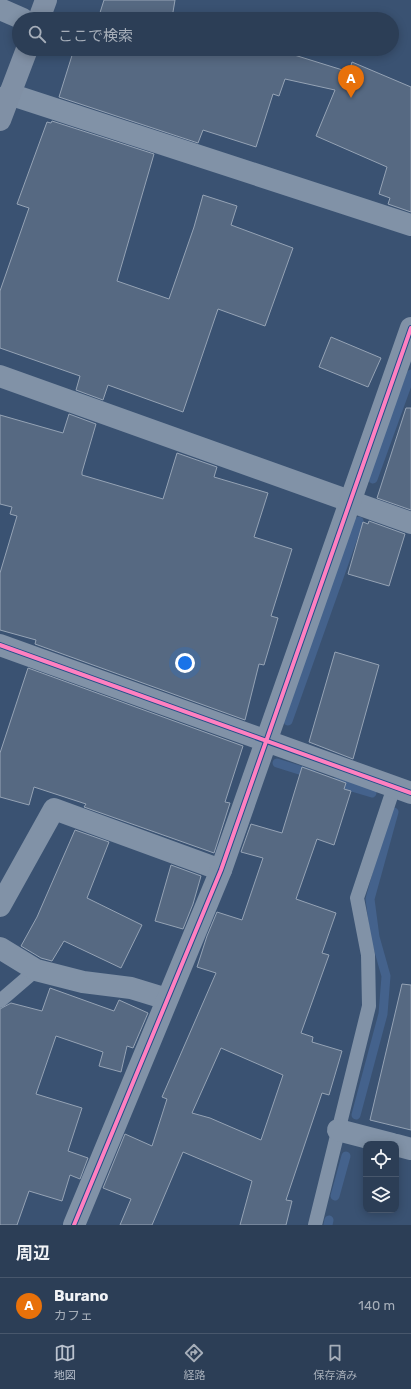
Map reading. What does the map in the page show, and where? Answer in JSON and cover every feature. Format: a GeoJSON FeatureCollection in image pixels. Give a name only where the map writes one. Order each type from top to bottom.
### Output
{"type":"FeatureCollection","features":[{"type":"Feature","properties":{"kind":"highway"},"geometry":{"type":"LineString","coordinates":[[42,12],[46,0]]}},
{"type":"Feature","properties":{"kind":"highway"},"geometry":{"type":"LineString","coordinates":[[0,120],[24,56]]}},
{"type":"Feature","properties":{"kind":"street"},"geometry":{"type":"LineString","coordinates":[[0,9],[12,14]]}},
{"type":"Feature","properties":{"kind":"street"},"geometry":{"type":"LineString","coordinates":[[9,94],[411,226]]}},
{"type":"Feature","properties":{"kind":"street"},"geometry":{"type":"LineString","coordinates":[[74,1225],[221,870],[411,328]]}},
{"type":"Feature","properties":{"kind":"street"},"geometry":{"type":"LineString","coordinates":[[0,376],[411,522]]}},
{"type":"Feature","properties":{"kind":"street"},"geometry":{"type":"LineString","coordinates":[[0,645],[267,740],[402,790]]}},
{"type":"Feature","properties":{"kind":"street"},"geometry":{"type":"LineString","coordinates":[[0,906],[54,809],[221,870]]}},
{"type":"Feature","properties":{"kind":"street"},"geometry":{"type":"LineString","coordinates":[[0,948],[36,970],[83,982],[131,988],[167,999]]}},
{"type":"Feature","properties":{"kind":"street"},"geometry":{"type":"LineString","coordinates":[[338,1130],[380,1141]]}},
{"type":"Feature","properties":{"kind":"street"},"geometry":{"type":"LineString","coordinates":[[399,1146],[411,1149]]}},
{"type":"Feature","properties":{"kind":"lane"},"geometry":{"type":"LineString","coordinates":[[315,1225],[369,1006],[368,954],[357,898],[402,790]]}},
{"type":"Feature","properties":{"kind":"lane"},"geometry":{"type":"LineString","coordinates":[[0,1001],[36,970]]}},
{"type":"Feature","properties":{"kind":"building"},"geometry":{"type":"Polygon","coordinates":[[[104,0],[175,0],[173,12],[100,12],[104,0]]]}},
{"type":"Feature","properties":{"kind":"building"},"geometry":{"type":"Polygon","coordinates":[[[72,56],[298,56],[349,72],[352,62],[411,87],[411,212],[388,204],[390,198],[379,194],[387,167],[316,136],[335,90],[285,79],[279,96],[273,94],[256,147],[203,130],[198,143],[59,97],[72,56]]]}},
{"type":"Feature","properties":{"kind":"building"},"geometry":{"type":"Polygon","coordinates":[[[52,121],[154,154],[117,281],[169,299],[194,227],[203,195],[237,206],[231,225],[293,248],[265,326],[218,309],[183,412],[108,385],[103,400],[76,390],[80,376],[0,348],[0,291],[29,208],[17,204],[47,122],[51,123],[52,121]]]}},
{"type":"Feature","properties":{"kind":"building"},"geometry":{"type":"Polygon","coordinates":[[[331,337],[381,358],[368,387],[319,367],[331,337]]]}},
{"type":"Feature","properties":{"kind":"building"},"geometry":{"type":"Polygon","coordinates":[[[406,408],[411,408],[411,510],[377,498],[406,408]]]}},
{"type":"Feature","properties":{"kind":"building"},"geometry":{"type":"Polygon","coordinates":[[[69,414],[96,424],[82,475],[163,499],[177,453],[217,467],[214,477],[268,493],[254,537],[292,549],[271,616],[278,618],[264,665],[259,664],[245,720],[35,644],[36,640],[0,630],[0,573],[17,516],[10,514],[12,507],[0,504],[0,415],[63,433],[69,414]]]}},
{"type":"Feature","properties":{"kind":"building"},"geometry":{"type":"Polygon","coordinates":[[[369,521],[405,534],[389,586],[348,574],[363,522],[368,524],[369,521]]]}},
{"type":"Feature","properties":{"kind":"building"},"geometry":{"type":"Polygon","coordinates":[[[335,652],[379,665],[353,759],[309,742],[335,652]]]}},
{"type":"Feature","properties":{"kind":"building"},"geometry":{"type":"Polygon","coordinates":[[[28,668],[243,746],[225,802],[230,803],[214,853],[84,807],[86,804],[34,787],[29,805],[0,797],[0,753],[28,668]]]}},
{"type":"Feature","properties":{"kind":"building"},"geometry":{"type":"Polygon","coordinates":[[[302,767],[346,783],[344,789],[351,791],[334,845],[317,839],[296,899],[336,913],[322,953],[329,955],[301,1033],[313,1037],[312,1042],[342,1051],[329,1095],[322,1093],[286,1200],[292,1201],[286,1225],[240,1225],[252,1181],[183,1152],[152,1225],[120,1225],[131,1199],[103,1188],[125,1134],[152,1146],[167,1099],[162,1097],[216,973],[197,967],[207,936],[217,912],[242,920],[263,858],[241,852],[251,824],[282,833],[302,767]],[[221,1048],[192,1113],[210,1118],[261,1140],[283,1075],[221,1048]]]}},
{"type":"Feature","properties":{"kind":"building"},"geometry":{"type":"Polygon","coordinates":[[[75,830],[109,842],[87,898],[142,925],[121,968],[64,941],[52,961],[41,958],[21,946],[37,917],[75,830]]]}},
{"type":"Feature","properties":{"kind":"building"},"geometry":{"type":"Polygon","coordinates":[[[171,865],[201,876],[193,904],[183,929],[155,921],[171,865]]]}},
{"type":"Feature","properties":{"kind":"building"},"geometry":{"type":"Polygon","coordinates":[[[402,984],[411,985],[411,1130],[370,1120],[402,984]]]}},
{"type":"Feature","properties":{"kind":"building"},"geometry":{"type":"Polygon","coordinates":[[[50,988],[114,1011],[119,1000],[148,1013],[133,1048],[127,1046],[121,1072],[99,1066],[103,1052],[56,1036],[36,1094],[82,1108],[68,1151],[88,1158],[80,1179],[70,1175],[62,1201],[29,1191],[17,1225],[0,1225],[0,1009],[11,1003],[42,1011],[50,988]]]}},
{"type":"Feature","properties":{"kind":"waterway"},"geometry":{"type":"LineString","coordinates":[[373,479],[411,374]]}},
{"type":"Feature","properties":{"kind":"waterway"},"geometry":{"type":"LineString","coordinates":[[288,721],[359,521]]}},
{"type":"Feature","properties":{"kind":"waterway"},"geometry":{"type":"LineString","coordinates":[[277,763],[312,774]]}},
{"type":"Feature","properties":{"kind":"waterway"},"geometry":{"type":"LineString","coordinates":[[335,782],[372,793]]}},
{"type":"Feature","properties":{"kind":"waterway"},"geometry":{"type":"LineString","coordinates":[[356,1115],[383,1014],[386,976],[375,937],[370,899],[394,812]]}},
{"type":"Feature","properties":{"kind":"waterway"},"geometry":{"type":"LineString","coordinates":[[335,1196],[346,1156]]}},
{"type":"Feature","properties":{"kind":"waterway"},"geometry":{"type":"LineString","coordinates":[[328,1225],[329,1220]]}},
{"type":"Feature","properties":{"kind":"cycle path"},"geometry":{"type":"LineString","coordinates":[[74,1225],[221,870],[411,328]]}},
{"type":"Feature","properties":{"kind":"cycle path"},"geometry":{"type":"LineString","coordinates":[[0,645],[411,793]]}},
{"type":"Feature","properties":{"kind":"place","name":"Burano"},"geometry":{"type":"Point","coordinates":[351,98]}}]}
